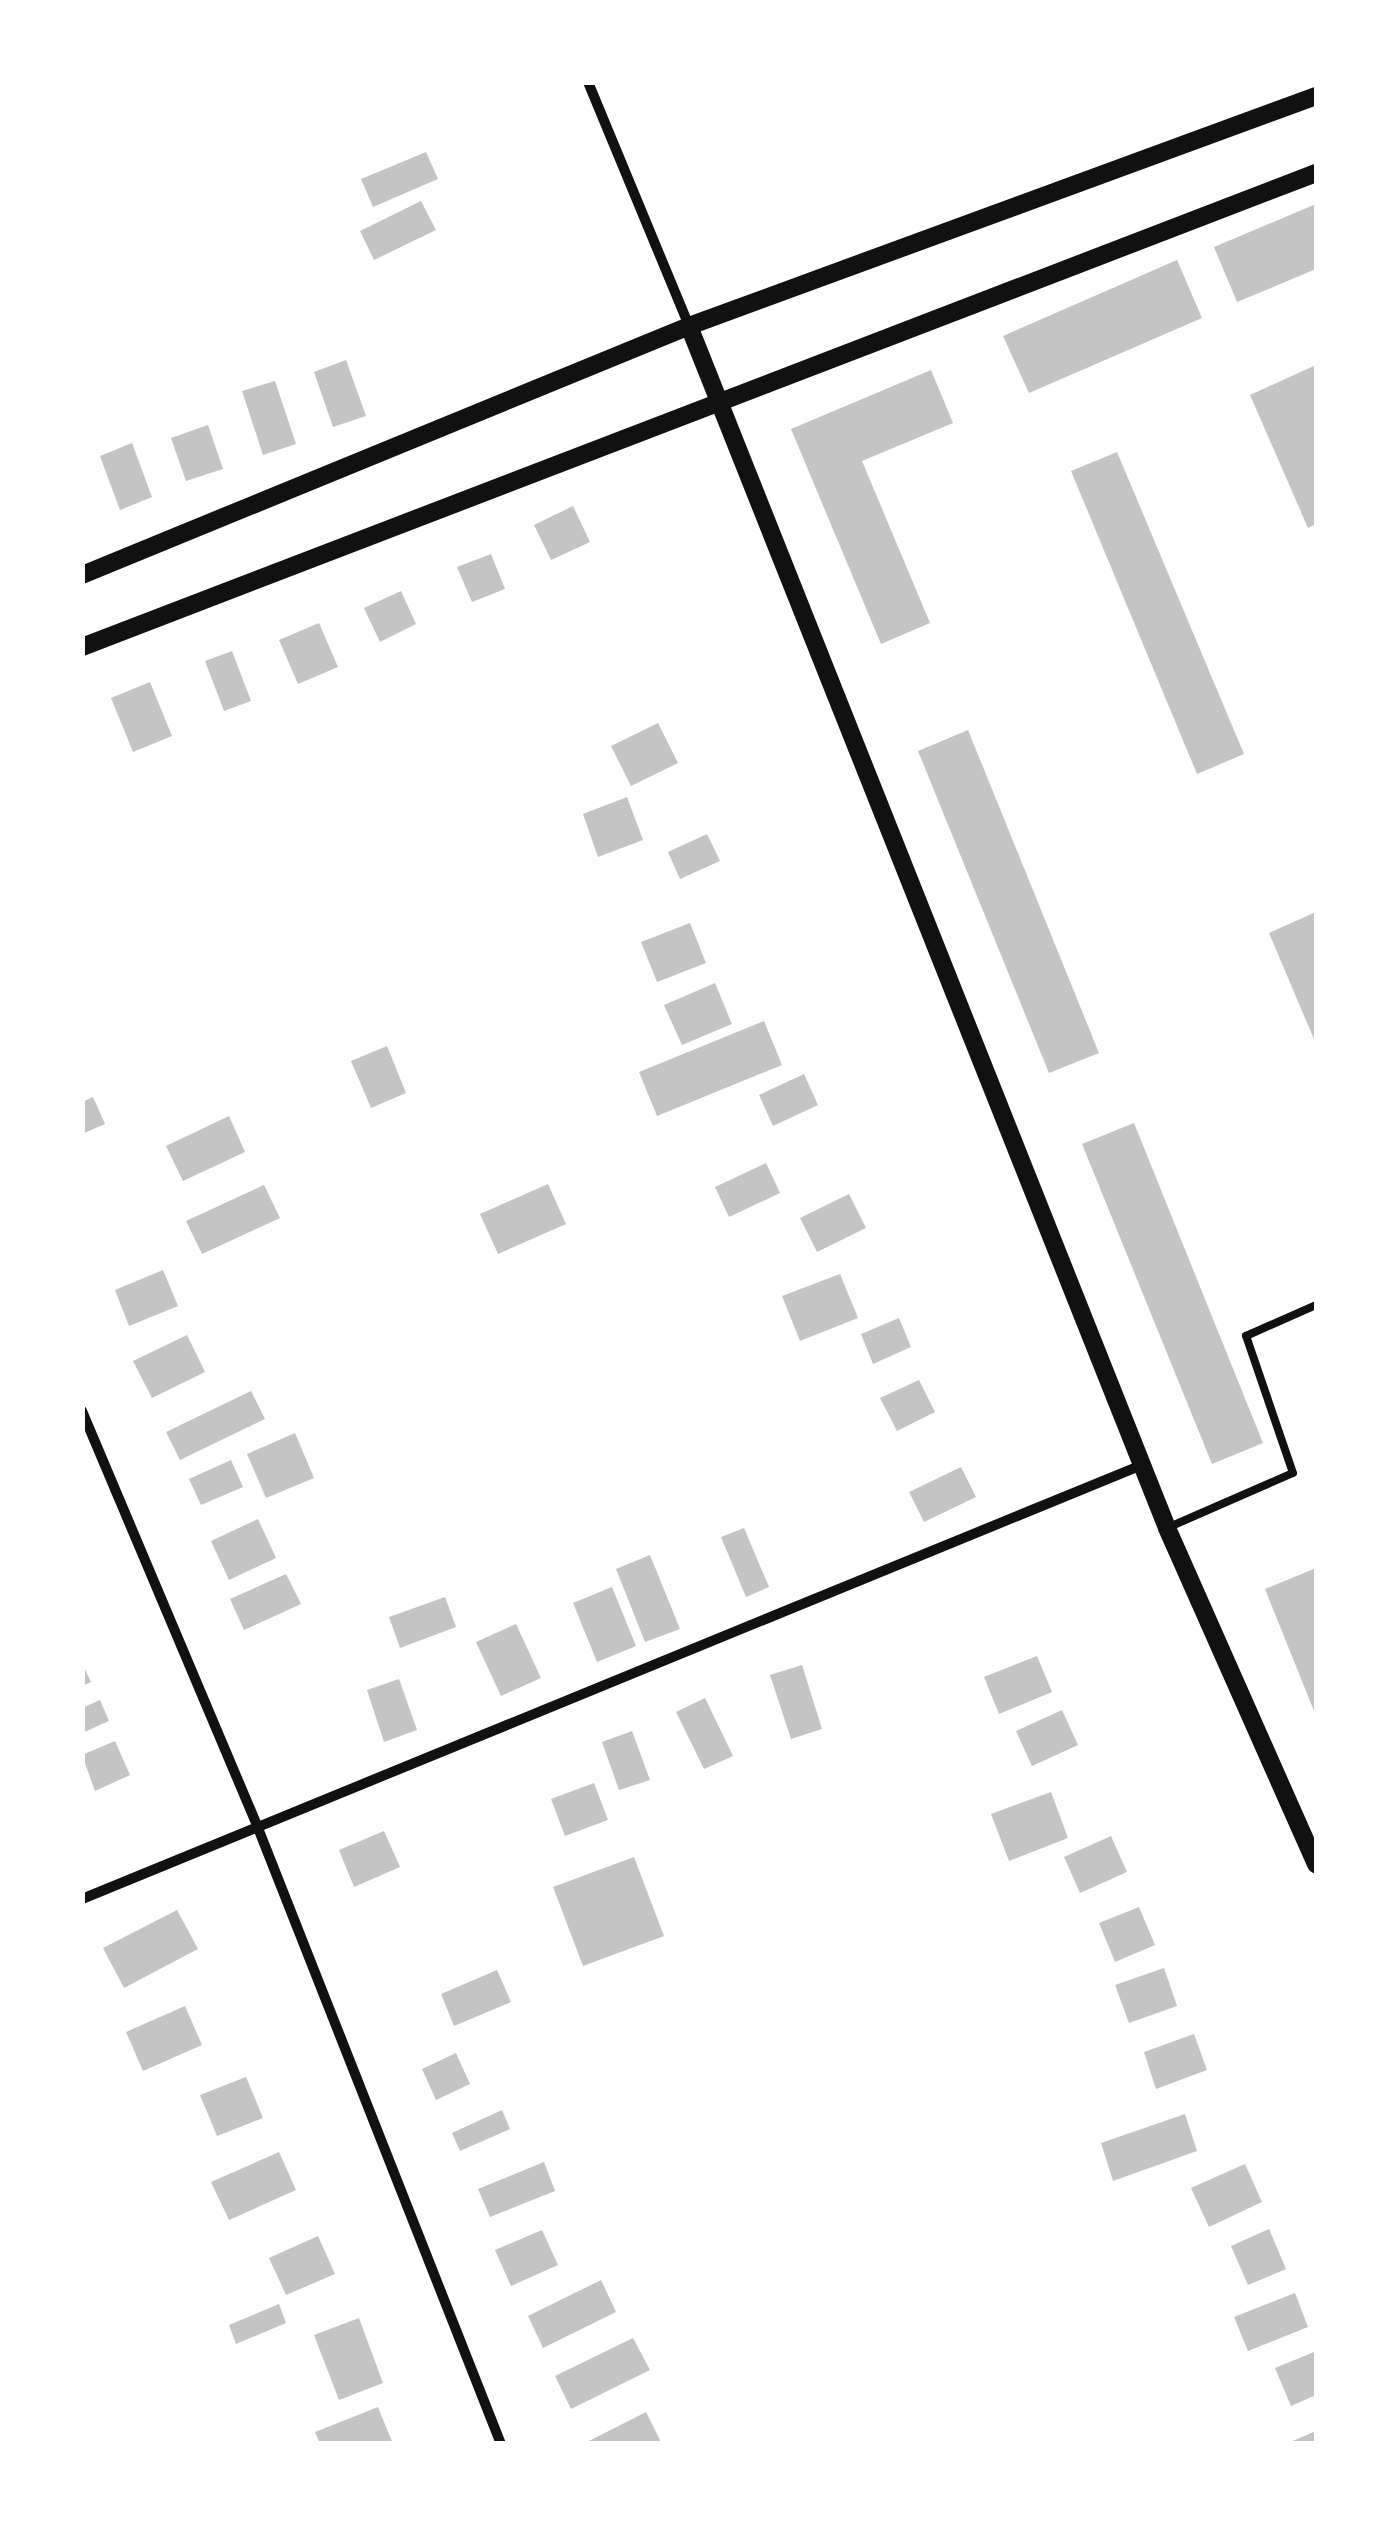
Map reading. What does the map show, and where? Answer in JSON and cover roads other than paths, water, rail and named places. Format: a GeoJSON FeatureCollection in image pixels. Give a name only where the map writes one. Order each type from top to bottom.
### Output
{"type":"FeatureCollection","features":[{"type":"Feature","properties":{"kind":"street"},"geometry":{"type":"LineString","coordinates":[[588,82],[1168,1528],[1316,1865]]}},
{"type":"Feature","properties":{"kind":"street"},"geometry":{"type":"LineString","coordinates":[[82,575],[689,326],[1316,96]]}},
{"type":"Feature","properties":{"kind":"street"},"geometry":{"type":"LineString","coordinates":[[82,647],[717,398],[1316,173]]}},
{"type":"Feature","properties":{"kind":"street"},"geometry":{"type":"LineString","coordinates":[[82,1411],[258,1828],[501,2444]]}},
{"type":"Feature","properties":{"kind":"street"},"geometry":{"type":"LineString","coordinates":[[82,1899],[1142,1464]]}},
{"type":"Feature","properties":{"kind":"lane"},"geometry":{"type":"LineString","coordinates":[[1168,1528],[1294,1473],[1246,1336],[1316,1306]]}}]}
